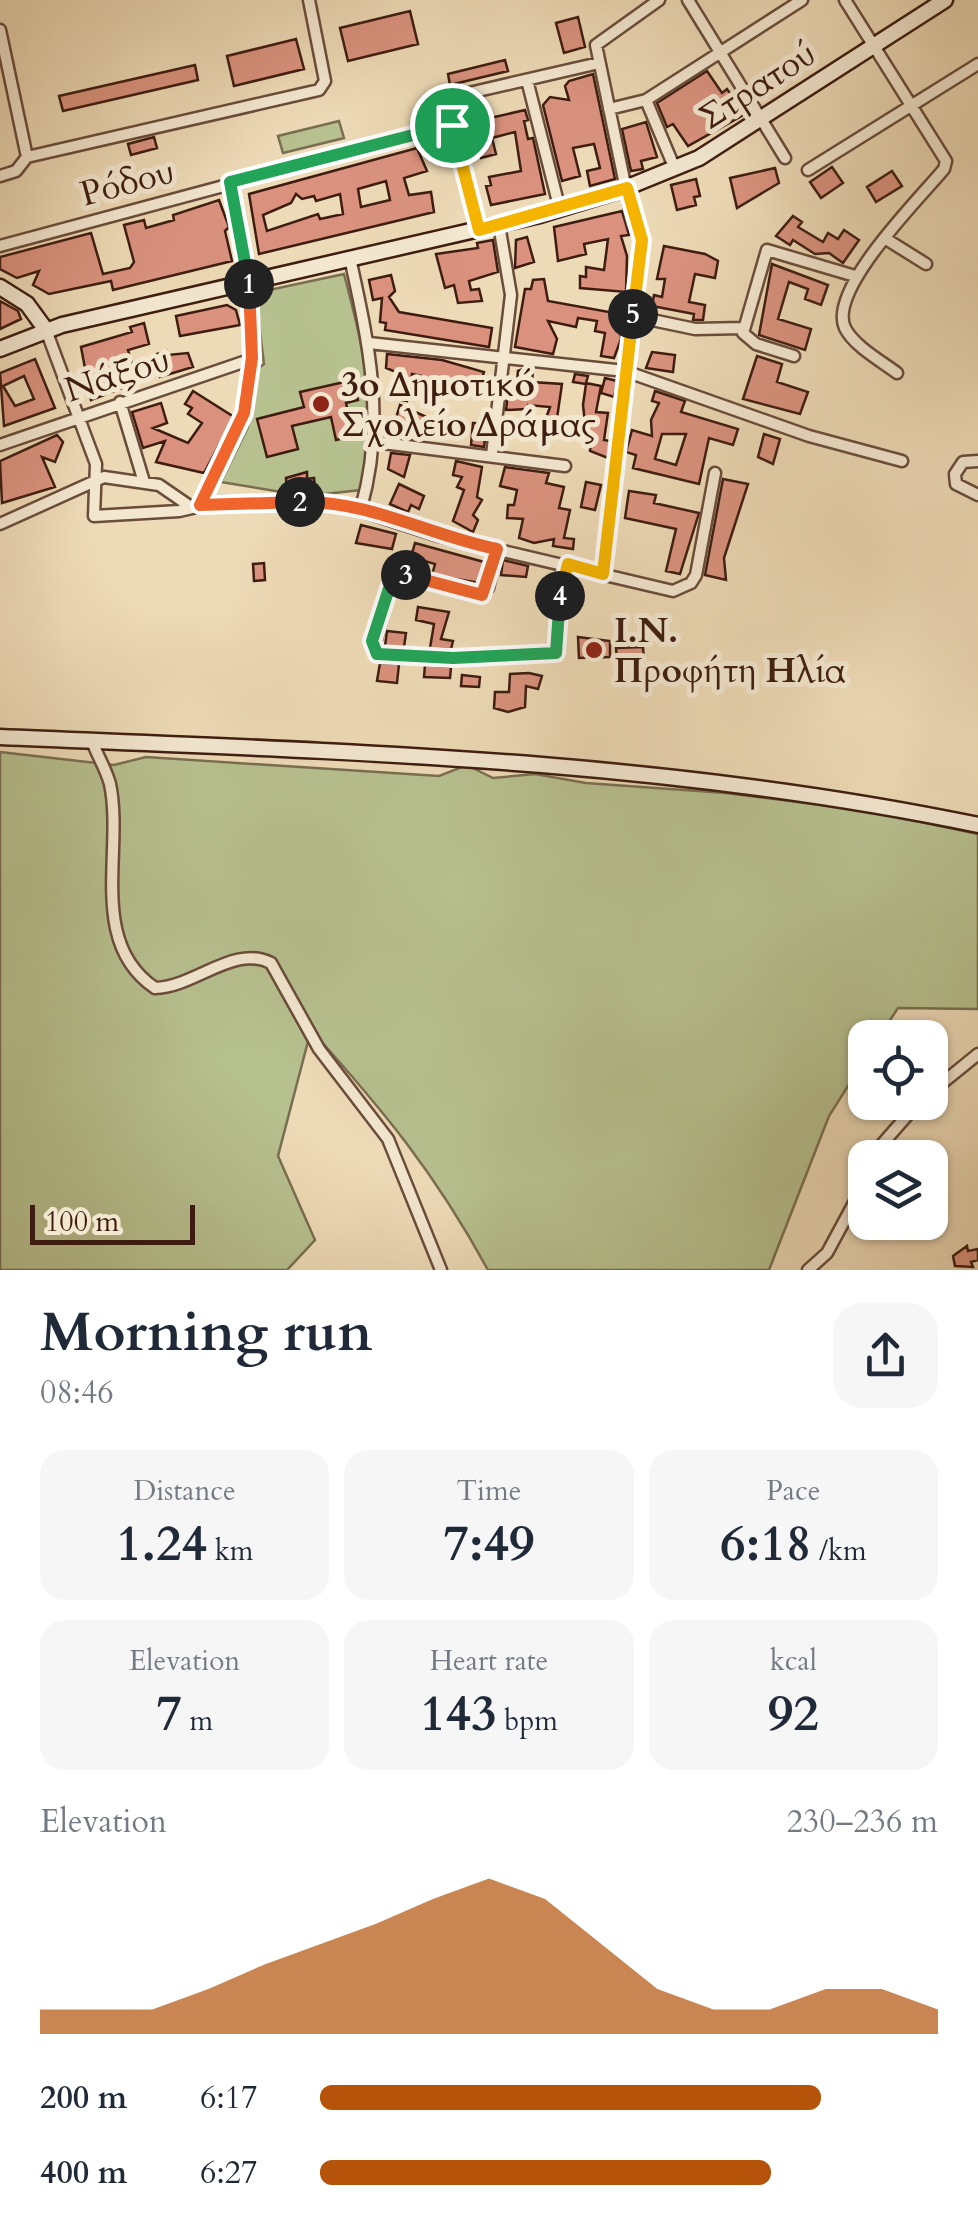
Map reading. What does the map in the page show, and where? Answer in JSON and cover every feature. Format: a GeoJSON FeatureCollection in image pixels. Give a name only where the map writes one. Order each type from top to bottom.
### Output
{"type":"FeatureCollection","features":[{"type":"Feature","properties":{"kind":"street"},"geometry":{"type":"LineString","coordinates":[[0,176],[16,171],[26,157],[320,90],[325,81],[309,0]]}},
{"type":"Feature","properties":{"kind":"street"},"geometry":{"type":"LineString","coordinates":[[603,574],[642,240],[596,43],[659,0]]}},
{"type":"Feature","properties":{"kind":"street"},"geometry":{"type":"LineString","coordinates":[[688,0],[784,158]]}},
{"type":"Feature","properties":{"kind":"street"},"geometry":{"type":"LineString","coordinates":[[609,109],[646,100],[802,0]]}},
{"type":"Feature","properties":{"kind":"street"},"geometry":{"type":"LineString","coordinates":[[845,0],[946,165],[856,276],[845,302],[844,327],[897,373]]}},
{"type":"Feature","properties":{"kind":"street","name":"Στρατού"},"geometry":{"type":"LineString","coordinates":[[0,349],[46,330],[479,230],[627,188],[674,170],[944,0]]}},
{"type":"Feature","properties":{"kind":"street"},"geometry":{"type":"LineString","coordinates":[[0,30],[26,157]]}},
{"type":"Feature","properties":{"kind":"street"},"geometry":{"type":"LineString","coordinates":[[479,230],[452,125],[455,107],[464,96],[598,63]]}},
{"type":"Feature","properties":{"kind":"street"},"geometry":{"type":"LineString","coordinates":[[808,170],[978,64]]}},
{"type":"Feature","properties":{"kind":"street"},"geometry":{"type":"LineString","coordinates":[[526,80],[560,210]]}},
{"type":"Feature","properties":{"kind":"street"},"geometry":{"type":"LineString","coordinates":[[646,100],[674,170]]}},
{"type":"Feature","properties":{"kind":"street","name":"Ρόδου"},"geometry":{"type":"LineString","coordinates":[[0,246],[452,125]]}},
{"type":"Feature","properties":{"kind":"street"},"geometry":{"type":"LineString","coordinates":[[195,506],[244,413],[252,358],[249,282],[230,182]]}},
{"type":"Feature","properties":{"kind":"street"},"geometry":{"type":"LineString","coordinates":[[492,455],[511,295],[499,225]]}},
{"type":"Feature","properties":{"kind":"street"},"geometry":{"type":"LineString","coordinates":[[886,239],[926,264]]}},
{"type":"Feature","properties":{"kind":"street"},"geometry":{"type":"LineString","coordinates":[[794,356],[756,344],[744,335],[766,250],[856,276]]}},
{"type":"Feature","properties":{"kind":"street"},"geometry":{"type":"LineString","coordinates":[[350,258],[376,387],[376,442],[361,508]]}},
{"type":"Feature","properties":{"kind":"street"},"geometry":{"type":"LineString","coordinates":[[0,286],[27,304],[46,330],[96,464],[94,516],[195,506],[325,501],[361,508],[423,531],[568,564],[660,591],[691,584],[715,473]]}},
{"type":"Feature","properties":{"kind":"street"},"geometry":{"type":"LineString","coordinates":[[633,316],[695,329],[744,328]]}},
{"type":"Feature","properties":{"kind":"street"},"geometry":{"type":"LineString","coordinates":[[368,343],[625,371],[809,436],[902,461]]}},
{"type":"Feature","properties":{"kind":"street","name":"Νάξου"},"geometry":{"type":"LineString","coordinates":[[0,445],[252,358]]}},
{"type":"Feature","properties":{"kind":"street"},"geometry":{"type":"LineString","coordinates":[[120,402],[144,482]]}},
{"type":"Feature","properties":{"kind":"street"},"geometry":{"type":"LineString","coordinates":[[376,442],[564,466]]}},
{"type":"Feature","properties":{"kind":"street"},"geometry":{"type":"LineString","coordinates":[[978,461],[963,462],[955,474],[956,484],[978,495]]}},
{"type":"Feature","properties":{"kind":"street"},"geometry":{"type":"LineString","coordinates":[[0,524],[77,492],[96,479],[144,482],[169,489],[195,506]]}},
{"type":"Feature","properties":{"kind":"street"},"geometry":{"type":"LineString","coordinates":[[497,549],[482,595],[394,575],[373,649],[377,654],[453,658],[556,653],[559,599],[568,564]]}},
{"type":"Feature","properties":{"kind":"street"},"geometry":{"type":"LineString","coordinates":[[0,737],[537,762],[843,797],[978,825]]}},
{"type":"Feature","properties":{"kind":"street"},"geometry":{"type":"LineString","coordinates":[[92,740],[110,783],[112,910],[133,969],[156,988],[169,988],[233,960],[260,957],[272,963],[319,1050],[388,1139],[441,1270]]}},
{"type":"Feature","properties":{"kind":"street"},"geometry":{"type":"LineString","coordinates":[[948,1078],[978,1054]]}},
{"type":"Feature","properties":{"kind":"street"},"geometry":{"type":"LineString","coordinates":[[886,1140],[903,1120]]}},
{"type":"Feature","properties":{"kind":"street"},"geometry":{"type":"LineString","coordinates":[[808,1270],[826,1252],[848,1217]]}},
{"type":"Feature","properties":{"kind":"green space"},"geometry":{"type":"Polygon","coordinates":[[[339,121],[344,138],[283,153],[278,136],[339,121]]]}},
{"type":"Feature","properties":{"kind":"green space"},"geometry":{"type":"Polygon","coordinates":[[[344,274],[367,381],[369,435],[361,490],[306,496],[221,482],[248,427],[259,368],[264,364],[255,293],[344,274]]]}},
{"type":"Feature","properties":{"kind":"green space"},"geometry":{"type":"Polygon","coordinates":[[[0,752],[114,765],[146,757],[439,776],[467,765],[493,778],[535,774],[586,783],[726,793],[863,810],[978,834],[978,1009],[898,1008],[890,1020],[848,1020],[848,1086],[829,1116],[769,1270],[488,1270],[407,1144],[311,1030],[278,1156],[315,1240],[287,1270],[0,1270],[0,752]]]}},
{"type":"Feature","properties":{"kind":"building"},"geometry":{"type":"Polygon","coordinates":[[[410,11],[418,44],[348,61],[340,28],[410,11]]]}},
{"type":"Feature","properties":{"kind":"building"},"geometry":{"type":"Polygon","coordinates":[[[578,17],[585,47],[564,53],[556,23],[578,17]]]}},
{"type":"Feature","properties":{"kind":"building"},"geometry":{"type":"Polygon","coordinates":[[[296,39],[304,69],[234,86],[227,56],[296,39]]]}},
{"type":"Feature","properties":{"kind":"building"},"geometry":{"type":"Polygon","coordinates":[[[505,60],[508,71],[450,85],[448,74],[505,60]]]}},
{"type":"Feature","properties":{"kind":"building"},"geometry":{"type":"Polygon","coordinates":[[[195,65],[198,80],[63,111],[59,96],[195,65]]]}},
{"type":"Feature","properties":{"kind":"building"},"geometry":{"type":"Polygon","coordinates":[[[707,71],[722,93],[727,89],[745,114],[688,146],[673,124],[667,127],[657,103],[707,71]]]}},
{"type":"Feature","properties":{"kind":"building"},"geometry":{"type":"Polygon","coordinates":[[[593,74],[615,179],[590,186],[587,171],[600,168],[594,144],[573,148],[580,176],[562,181],[543,105],[550,97],[569,100],[565,86],[569,81],[593,74]]]}},
{"type":"Feature","properties":{"kind":"building"},"geometry":{"type":"Polygon","coordinates":[[[525,110],[528,139],[533,138],[545,194],[491,205],[486,186],[491,185],[489,177],[521,171],[515,132],[492,138],[496,154],[481,158],[468,123],[525,110]]]}},
{"type":"Feature","properties":{"kind":"building"},"geometry":{"type":"Polygon","coordinates":[[[646,122],[657,157],[641,161],[643,169],[631,171],[622,129],[646,122]]]}},
{"type":"Feature","properties":{"kind":"building"},"geometry":{"type":"Polygon","coordinates":[[[154,137],[157,148],[131,155],[128,144],[154,137]]]}},
{"type":"Feature","properties":{"kind":"building"},"geometry":{"type":"Polygon","coordinates":[[[417,148],[427,171],[404,178],[409,195],[431,192],[434,212],[259,254],[249,194],[417,148]],[[386,181],[358,189],[361,207],[390,200],[386,181]],[[296,194],[291,203],[263,215],[267,231],[318,214],[320,219],[343,214],[340,194],[316,201],[314,196],[302,199],[296,194]]]}},
{"type":"Feature","properties":{"kind":"building"},"geometry":{"type":"Polygon","coordinates":[[[832,167],[843,183],[821,198],[810,182],[832,167]]]}},
{"type":"Feature","properties":{"kind":"building"},"geometry":{"type":"Polygon","coordinates":[[[775,168],[779,183],[737,208],[730,178],[775,168]]]}},
{"type":"Feature","properties":{"kind":"building"},"geometry":{"type":"Polygon","coordinates":[[[892,171],[902,186],[876,202],[867,187],[892,171]]]}},
{"type":"Feature","properties":{"kind":"building"},"geometry":{"type":"Polygon","coordinates":[[[696,179],[700,196],[694,197],[696,205],[677,210],[671,185],[696,179]]]}},
{"type":"Feature","properties":{"kind":"building"},"geometry":{"type":"Polygon","coordinates":[[[219,200],[229,227],[225,231],[232,261],[113,290],[111,281],[49,294],[33,285],[39,271],[17,278],[0,269],[0,257],[91,233],[103,274],[130,268],[134,262],[124,225],[144,220],[146,228],[219,200]]]}},
{"type":"Feature","properties":{"kind":"building"},"geometry":{"type":"Polygon","coordinates":[[[622,211],[629,235],[621,236],[627,256],[626,292],[580,288],[580,276],[586,277],[586,267],[604,270],[608,239],[584,244],[586,254],[558,261],[554,227],[622,211]]]}},
{"type":"Feature","properties":{"kind":"building"},"geometry":{"type":"Polygon","coordinates":[[[793,216],[802,222],[798,227],[823,242],[828,233],[838,239],[844,230],[859,240],[843,263],[829,253],[815,254],[793,240],[790,245],[776,236],[793,216]]]}},
{"type":"Feature","properties":{"kind":"building"},"geometry":{"type":"Polygon","coordinates":[[[527,237],[534,262],[515,268],[516,240],[527,237]]]}},
{"type":"Feature","properties":{"kind":"building"},"geometry":{"type":"Polygon","coordinates":[[[493,240],[498,272],[469,281],[471,290],[479,289],[482,301],[458,303],[454,285],[445,288],[436,254],[478,248],[477,243],[493,240]]]}},
{"type":"Feature","properties":{"kind":"building"},"geometry":{"type":"Polygon","coordinates":[[[664,246],[705,254],[718,261],[715,278],[695,274],[689,302],[705,305],[703,320],[693,320],[694,314],[652,306],[654,295],[662,297],[665,279],[657,279],[664,246]]]}},
{"type":"Feature","properties":{"kind":"building"},"geometry":{"type":"Polygon","coordinates":[[[772,264],[828,285],[821,305],[805,299],[808,289],[789,282],[778,319],[811,329],[805,350],[759,335],[772,264]]]}},
{"type":"Feature","properties":{"kind":"building"},"geometry":{"type":"Polygon","coordinates":[[[391,275],[395,291],[389,297],[399,312],[492,328],[489,347],[385,330],[386,323],[380,322],[382,298],[373,300],[369,280],[391,275]]]}},
{"type":"Feature","properties":{"kind":"building"},"geometry":{"type":"Polygon","coordinates":[[[544,279],[548,301],[620,314],[621,339],[614,358],[601,356],[605,333],[595,331],[597,321],[578,318],[576,327],[548,321],[557,339],[553,354],[515,347],[525,289],[531,289],[533,280],[544,279]]]}},
{"type":"Feature","properties":{"kind":"building"},"geometry":{"type":"Polygon","coordinates":[[[0,301],[18,311],[21,319],[0,329],[0,301]]]}},
{"type":"Feature","properties":{"kind":"building"},"geometry":{"type":"Polygon","coordinates":[[[227,305],[236,310],[240,325],[180,336],[176,316],[227,305]]]}},
{"type":"Feature","properties":{"kind":"building"},"geometry":{"type":"Polygon","coordinates":[[[144,323],[149,344],[128,350],[136,376],[128,378],[130,385],[91,400],[81,347],[132,332],[130,327],[144,323]]]}},
{"type":"Feature","properties":{"kind":"building"},"geometry":{"type":"Polygon","coordinates":[[[167,351],[168,355],[188,353],[193,367],[160,377],[153,355],[167,351]]]}},
{"type":"Feature","properties":{"kind":"building"},"geometry":{"type":"Polygon","coordinates":[[[652,352],[675,355],[673,372],[646,368],[652,352]]]}},
{"type":"Feature","properties":{"kind":"building"},"geometry":{"type":"Polygon","coordinates":[[[387,354],[442,360],[484,372],[479,388],[412,374],[407,401],[391,398],[396,372],[386,368],[387,354]]]}},
{"type":"Feature","properties":{"kind":"building"},"geometry":{"type":"Polygon","coordinates":[[[757,356],[782,364],[777,382],[808,392],[800,414],[743,399],[757,356]]]}},
{"type":"Feature","properties":{"kind":"building"},"geometry":{"type":"Polygon","coordinates":[[[35,359],[55,408],[4,426],[0,373],[35,359]],[[24,376],[3,386],[15,406],[34,399],[24,376]]]}},
{"type":"Feature","properties":{"kind":"building"},"geometry":{"type":"Polygon","coordinates":[[[533,370],[532,382],[562,384],[556,425],[545,421],[550,407],[528,405],[527,409],[506,410],[508,392],[516,393],[518,371],[533,370]]]}},
{"type":"Feature","properties":{"kind":"building"},"geometry":{"type":"Polygon","coordinates":[[[575,374],[588,376],[586,383],[601,386],[596,412],[608,413],[604,440],[610,441],[608,458],[590,451],[592,433],[586,432],[583,405],[586,384],[573,382],[575,374]]]}},
{"type":"Feature","properties":{"kind":"building"},"geometry":{"type":"Polygon","coordinates":[[[605,378],[617,381],[614,397],[601,393],[605,378]]]}},
{"type":"Feature","properties":{"kind":"building"},"geometry":{"type":"Polygon","coordinates":[[[353,380],[358,400],[346,403],[353,436],[336,440],[331,417],[292,426],[298,449],[267,457],[257,419],[304,407],[300,392],[353,380]]]}},
{"type":"Feature","properties":{"kind":"building"},"geometry":{"type":"Polygon","coordinates":[[[193,391],[234,417],[204,473],[156,462],[165,441],[143,448],[132,412],[161,403],[167,423],[153,428],[188,443],[202,423],[188,414],[192,408],[185,404],[193,391]]]}},
{"type":"Feature","properties":{"kind":"building"},"geometry":{"type":"Polygon","coordinates":[[[655,391],[685,401],[681,412],[738,429],[733,445],[709,438],[699,484],[633,468],[636,455],[626,452],[632,430],[652,436],[651,420],[659,403],[652,401],[655,391]],[[662,434],[655,459],[676,465],[686,434],[662,434]]]}},
{"type":"Feature","properties":{"kind":"building"},"geometry":{"type":"Polygon","coordinates":[[[400,405],[433,420],[429,434],[423,438],[392,431],[400,405]]]}},
{"type":"Feature","properties":{"kind":"building"},"geometry":{"type":"Polygon","coordinates":[[[473,423],[487,424],[484,447],[471,445],[473,423]]]}},
{"type":"Feature","properties":{"kind":"building"},"geometry":{"type":"Polygon","coordinates":[[[764,434],[780,439],[773,464],[758,457],[764,434]]]}},
{"type":"Feature","properties":{"kind":"building"},"geometry":{"type":"Polygon","coordinates":[[[57,435],[63,442],[55,462],[42,457],[55,487],[2,503],[0,461],[57,435]]]}},
{"type":"Feature","properties":{"kind":"building"},"geometry":{"type":"Polygon","coordinates":[[[391,453],[410,455],[404,477],[388,469],[391,453]]]}},
{"type":"Feature","properties":{"kind":"building"},"geometry":{"type":"Polygon","coordinates":[[[456,461],[482,467],[477,497],[482,500],[473,515],[478,520],[473,532],[453,521],[464,490],[457,487],[462,477],[453,475],[456,461]]]}},
{"type":"Feature","properties":{"kind":"building"},"geometry":{"type":"Polygon","coordinates":[[[505,467],[549,473],[546,483],[564,487],[559,508],[570,510],[564,538],[574,539],[573,549],[553,546],[554,539],[534,543],[519,538],[523,519],[507,518],[508,505],[514,505],[517,490],[500,486],[505,467]]]}},
{"type":"Feature","properties":{"kind":"building"},"geometry":{"type":"Polygon","coordinates":[[[307,472],[307,479],[314,478],[315,487],[287,492],[286,478],[307,472]]]}},
{"type":"Feature","properties":{"kind":"building"},"geometry":{"type":"Polygon","coordinates":[[[723,479],[748,484],[724,558],[726,580],[705,575],[723,479]]]}},
{"type":"Feature","properties":{"kind":"building"},"geometry":{"type":"Polygon","coordinates":[[[586,482],[601,485],[595,510],[581,507],[586,482]]]}},
{"type":"Feature","properties":{"kind":"building"},"geometry":{"type":"Polygon","coordinates":[[[399,484],[424,496],[419,509],[411,505],[408,512],[390,504],[399,484]]]}},
{"type":"Feature","properties":{"kind":"building"},"geometry":{"type":"Polygon","coordinates":[[[629,491],[656,495],[654,503],[699,513],[680,574],[666,571],[676,529],[625,518],[629,491]]]}},
{"type":"Feature","properties":{"kind":"building"},"geometry":{"type":"Polygon","coordinates":[[[361,525],[396,534],[392,549],[356,543],[361,525]]]}},
{"type":"Feature","properties":{"kind":"building"},"geometry":{"type":"Polygon","coordinates":[[[415,543],[484,562],[480,583],[432,575],[435,564],[411,557],[415,543]]]}},
{"type":"Feature","properties":{"kind":"building"},"geometry":{"type":"Polygon","coordinates":[[[503,560],[528,566],[526,577],[501,575],[503,560]]]}},
{"type":"Feature","properties":{"kind":"building"},"geometry":{"type":"Polygon","coordinates":[[[264,563],[265,580],[254,581],[253,564],[264,563]]]}},
{"type":"Feature","properties":{"kind":"building"},"geometry":{"type":"Polygon","coordinates":[[[418,607],[449,612],[441,639],[453,641],[451,649],[430,648],[434,624],[416,620],[418,607]]]}},
{"type":"Feature","properties":{"kind":"building"},"geometry":{"type":"Polygon","coordinates":[[[387,631],[406,633],[404,647],[385,646],[387,631]]]}},
{"type":"Feature","properties":{"kind":"building","name":"Ι.Ν. Προφήτη Ηλία"},"geometry":{"type":"Polygon","coordinates":[[[578,637],[610,641],[610,657],[579,658],[578,637]]]}},
{"type":"Feature","properties":{"kind":"building"},"geometry":{"type":"Polygon","coordinates":[[[643,647],[644,661],[617,662],[616,648],[643,647]]]}},
{"type":"Feature","properties":{"kind":"building"},"geometry":{"type":"Polygon","coordinates":[[[380,663],[399,664],[397,683],[377,681],[380,663]]]}},
{"type":"Feature","properties":{"kind":"building"},"geometry":{"type":"Polygon","coordinates":[[[425,665],[451,667],[450,678],[424,677],[425,665]]]}},
{"type":"Feature","properties":{"kind":"building"},"geometry":{"type":"Polygon","coordinates":[[[510,674],[542,676],[538,689],[526,686],[525,707],[508,712],[494,708],[495,692],[509,692],[510,674]]]}},
{"type":"Feature","properties":{"kind":"building"},"geometry":{"type":"Polygon","coordinates":[[[462,675],[480,677],[479,687],[461,686],[462,675]]]}},
{"type":"Feature","properties":{"kind":"building"},"geometry":{"type":"Polygon","coordinates":[[[967,1246],[968,1251],[978,1249],[978,1260],[971,1262],[973,1267],[955,1266],[953,1256],[967,1246]]]}},
{"type":"Feature","properties":{"kind":"place","name":"3ο Δημοτικό Σχολείο Δράμας"},"geometry":{"type":"Point","coordinates":[321,404]}},
{"type":"Feature","properties":{"kind":"place","name":"Ι.Ν. Προφήτη Ηλία"},"geometry":{"type":"Point","coordinates":[594,650]}},
{"type":"Feature","properties":{"kind":"route"},"geometry":{"type":"LineString","coordinates":[[452,125],[479,230],[627,188],[633,222],[642,240],[603,574],[568,564],[559,599],[556,653],[453,658],[377,654],[373,649],[372,641],[394,575],[482,595],[497,549],[439,536],[337,502],[236,500],[200,505],[237,431],[250,383],[249,282],[230,182],[452,125]]}}]}
